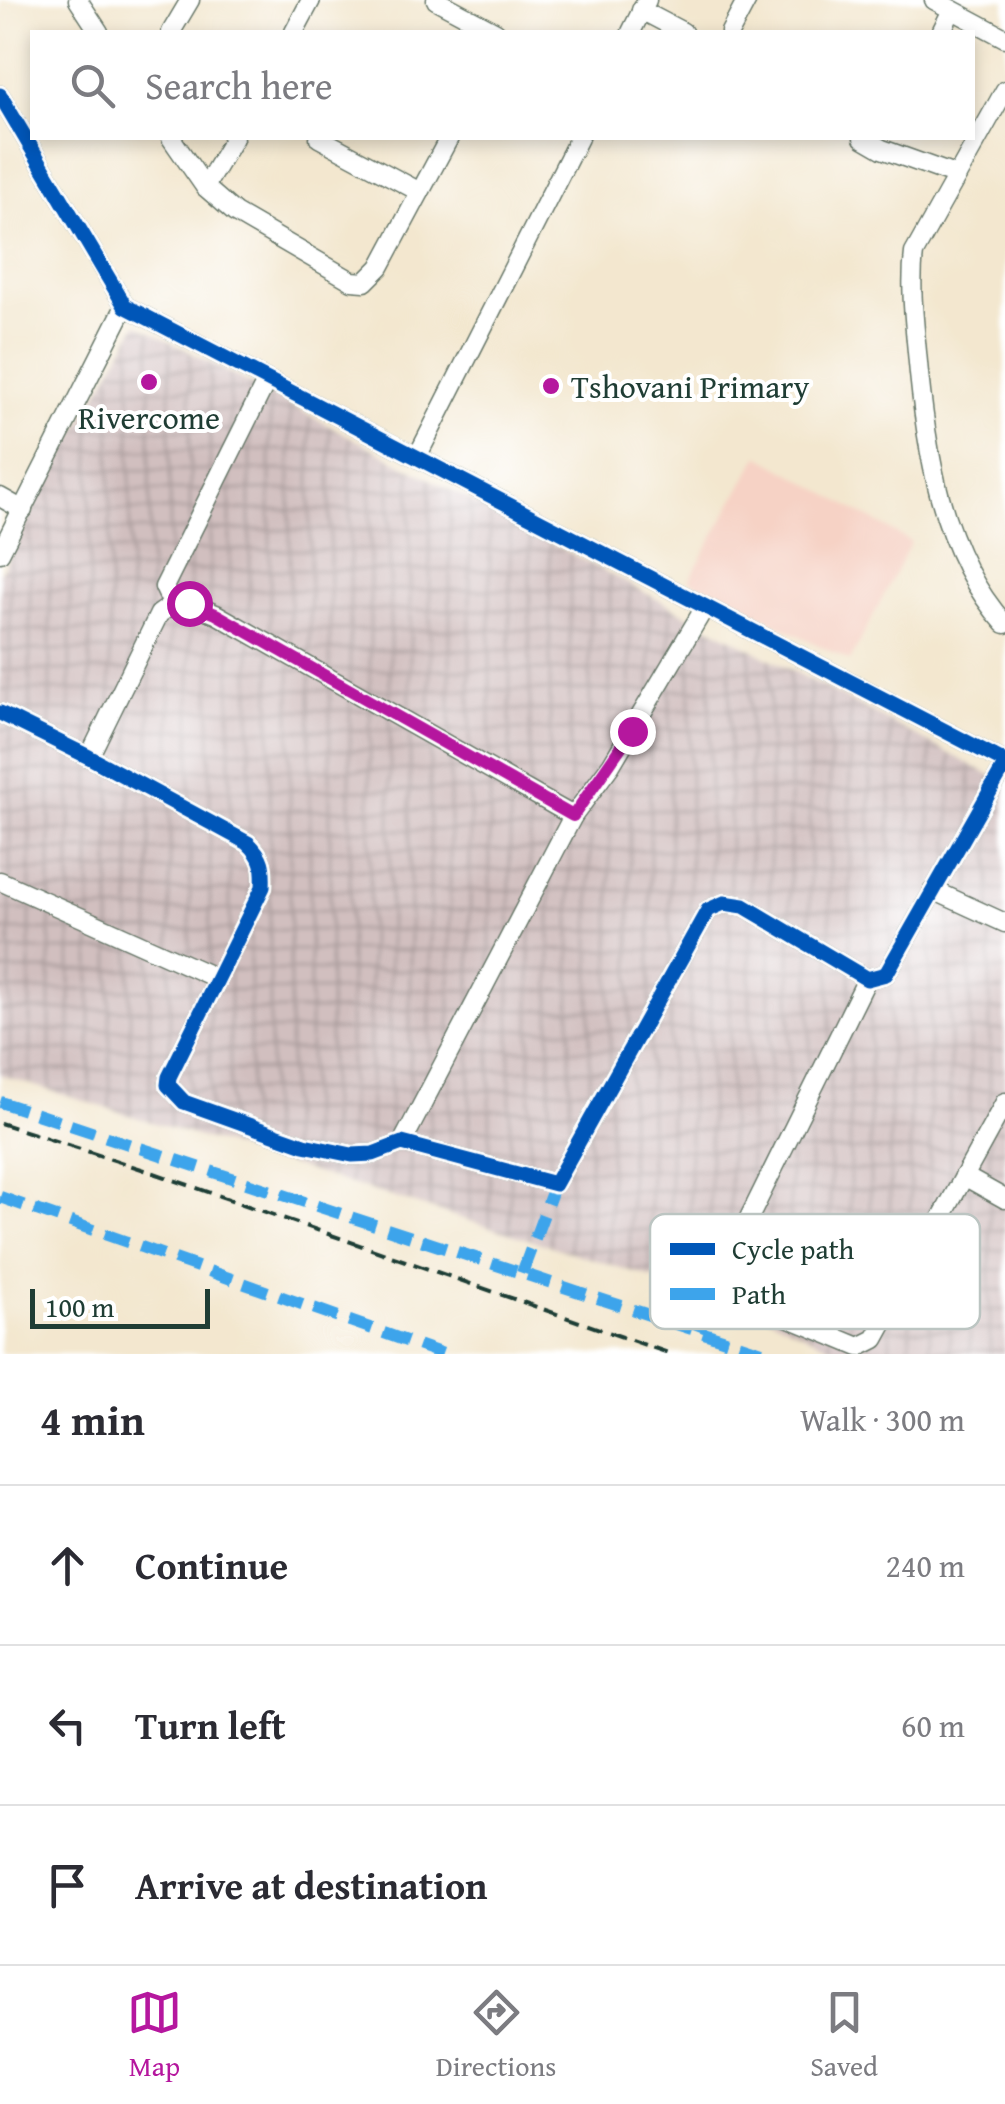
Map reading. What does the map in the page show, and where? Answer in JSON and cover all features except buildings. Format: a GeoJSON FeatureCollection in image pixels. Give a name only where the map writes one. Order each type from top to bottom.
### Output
{"type":"FeatureCollection","features":[{"type":"Feature","properties":{"kind":"street"},"geometry":{"type":"LineString","coordinates":[[78,0],[98,30]]}},
{"type":"Feature","properties":{"kind":"street"},"geometry":{"type":"LineString","coordinates":[[172,30],[190,0]]}},
{"type":"Feature","properties":{"kind":"street"},"geometry":{"type":"LineString","coordinates":[[295,30],[311,0]]}},
{"type":"Feature","properties":{"kind":"street"},"geometry":{"type":"LineString","coordinates":[[436,0],[492,30]]}},
{"type":"Feature","properties":{"kind":"street"},"geometry":{"type":"LineString","coordinates":[[731,30],[748,0]]}},
{"type":"Feature","properties":{"kind":"street"},"geometry":{"type":"LineString","coordinates":[[934,0],[1005,38]]}},
{"type":"Feature","properties":{"kind":"street"},"geometry":{"type":"LineString","coordinates":[[631,30],[644,5],[680,30]]}},
{"type":"Feature","properties":{"kind":"street"},"geometry":{"type":"LineString","coordinates":[[942,30],[952,10]]}},
{"type":"Feature","properties":{"kind":"street"},"geometry":{"type":"LineString","coordinates":[[0,95],[125,306],[1005,764],[886,974],[868,979],[744,906],[724,903],[708,910],[555,1184],[402,1142],[373,1154],[352,1155],[304,1145],[184,1102],[168,1085],[168,1077],[262,887],[264,867],[258,853],[248,843],[89,756],[0,714]]}},
{"type":"Feature","properties":{"kind":"street"},"geometry":{"type":"LineString","coordinates":[[1003,98],[914,253],[911,280],[923,430],[930,467],[968,572],[982,597],[1005,624]]}},
{"type":"Feature","properties":{"kind":"street"},"geometry":{"type":"LineString","coordinates":[[171,140],[205,187],[235,214],[352,281],[366,282],[380,268],[448,140]]}},
{"type":"Feature","properties":{"kind":"street"},"geometry":{"type":"LineString","coordinates":[[205,187],[233,140]]}},
{"type":"Feature","properties":{"kind":"street"},"geometry":{"type":"LineString","coordinates":[[323,140],[420,192]]}},
{"type":"Feature","properties":{"kind":"street"},"geometry":{"type":"LineString","coordinates":[[416,457],[578,140]]}},
{"type":"Feature","properties":{"kind":"street"},"geometry":{"type":"LineString","coordinates":[[885,143],[958,176]]}},
{"type":"Feature","properties":{"kind":"street"},"geometry":{"type":"LineString","coordinates":[[0,553],[125,306]]}},
{"type":"Feature","properties":{"kind":"street"},"geometry":{"type":"LineString","coordinates":[[172,604],[164,587],[267,380]]}},
{"type":"Feature","properties":{"kind":"street"},"geometry":{"type":"LineString","coordinates":[[0,497],[23,510]]}},
{"type":"Feature","properties":{"kind":"street"},"geometry":{"type":"LineString","coordinates":[[89,756],[160,614],[172,604],[189,603],[216,614],[573,816]]}},
{"type":"Feature","properties":{"kind":"street"},"geometry":{"type":"LineString","coordinates":[[402,1142],[573,816],[618,754],[705,607]]}},
{"type":"Feature","properties":{"kind":"street"},"geometry":{"type":"LineString","coordinates":[[0,881],[216,978]]}},
{"type":"Feature","properties":{"kind":"street"},"geometry":{"type":"LineString","coordinates":[[933,890],[1005,923]]}},
{"type":"Feature","properties":{"kind":"street"},"geometry":{"type":"LineString","coordinates":[[751,1214],[868,979]]}},
{"type":"Feature","properties":{"kind":"street"},"geometry":{"type":"LineString","coordinates":[[943,1214],[1005,1102]]}},
{"type":"Feature","properties":{"kind":"street"},"geometry":{"type":"LineString","coordinates":[[964,1176],[1005,1199]]}},
{"type":"Feature","properties":{"kind":"street"},"geometry":{"type":"LineString","coordinates":[[816,1329],[859,1347],[875,1339],[880,1329]]}},
{"type":"Feature","properties":{"kind":"shaded area"},"geometry":{"type":"Polygon","coordinates":[[[137,324],[1005,783],[1005,1354],[845,1354],[794,1329],[980,1329],[980,1214],[650,1214],[650,1277],[0,1075],[0,574],[137,324]]]}},
{"type":"Feature","properties":{"kind":"shaded area"},"geometry":{"type":"Polygon","coordinates":[[[759,455],[911,542],[850,661],[689,580],[759,455]]]}},
{"type":"Feature","properties":{"kind":"railway"},"geometry":{"type":"LineString","coordinates":[[0,1123],[671,1354]]}},
{"type":"Feature","properties":{"kind":"marked path"},"geometry":{"type":"LineString","coordinates":[[0,1102],[650,1315]]}},
{"type":"Feature","properties":{"kind":"marked path"},"geometry":{"type":"LineString","coordinates":[[522,1273],[555,1184]]}},
{"type":"Feature","properties":{"kind":"marked path"},"geometry":{"type":"LineString","coordinates":[[0,1197],[443,1354]]}},
{"type":"Feature","properties":{"kind":"marked path"},"geometry":{"type":"LineString","coordinates":[[692,1329],[768,1354]]}},
{"type":"Feature","properties":{"kind":"cycle path"},"geometry":{"type":"LineString","coordinates":[[0,95],[125,306],[1005,762]]}},
{"type":"Feature","properties":{"kind":"cycle path"},"geometry":{"type":"LineString","coordinates":[[0,713],[248,843],[260,858],[263,887],[169,1077],[168,1085],[184,1102],[304,1145],[352,1155],[373,1154],[402,1143],[555,1184],[708,910],[724,903],[744,906],[867,979],[886,974],[1005,765]]}},
{"type":"Feature","properties":{"kind":"place","name":"Rivercome"},"geometry":{"type":"Point","coordinates":[149,382]}},
{"type":"Feature","properties":{"kind":"place","name":"Tshovani Primary"},"geometry":{"type":"Point","coordinates":[551,386]}},
{"type":"Feature","properties":{"kind":"route"},"geometry":{"type":"LineString","coordinates":[[189,603],[216,614],[573,816],[632,731]]}}]}
